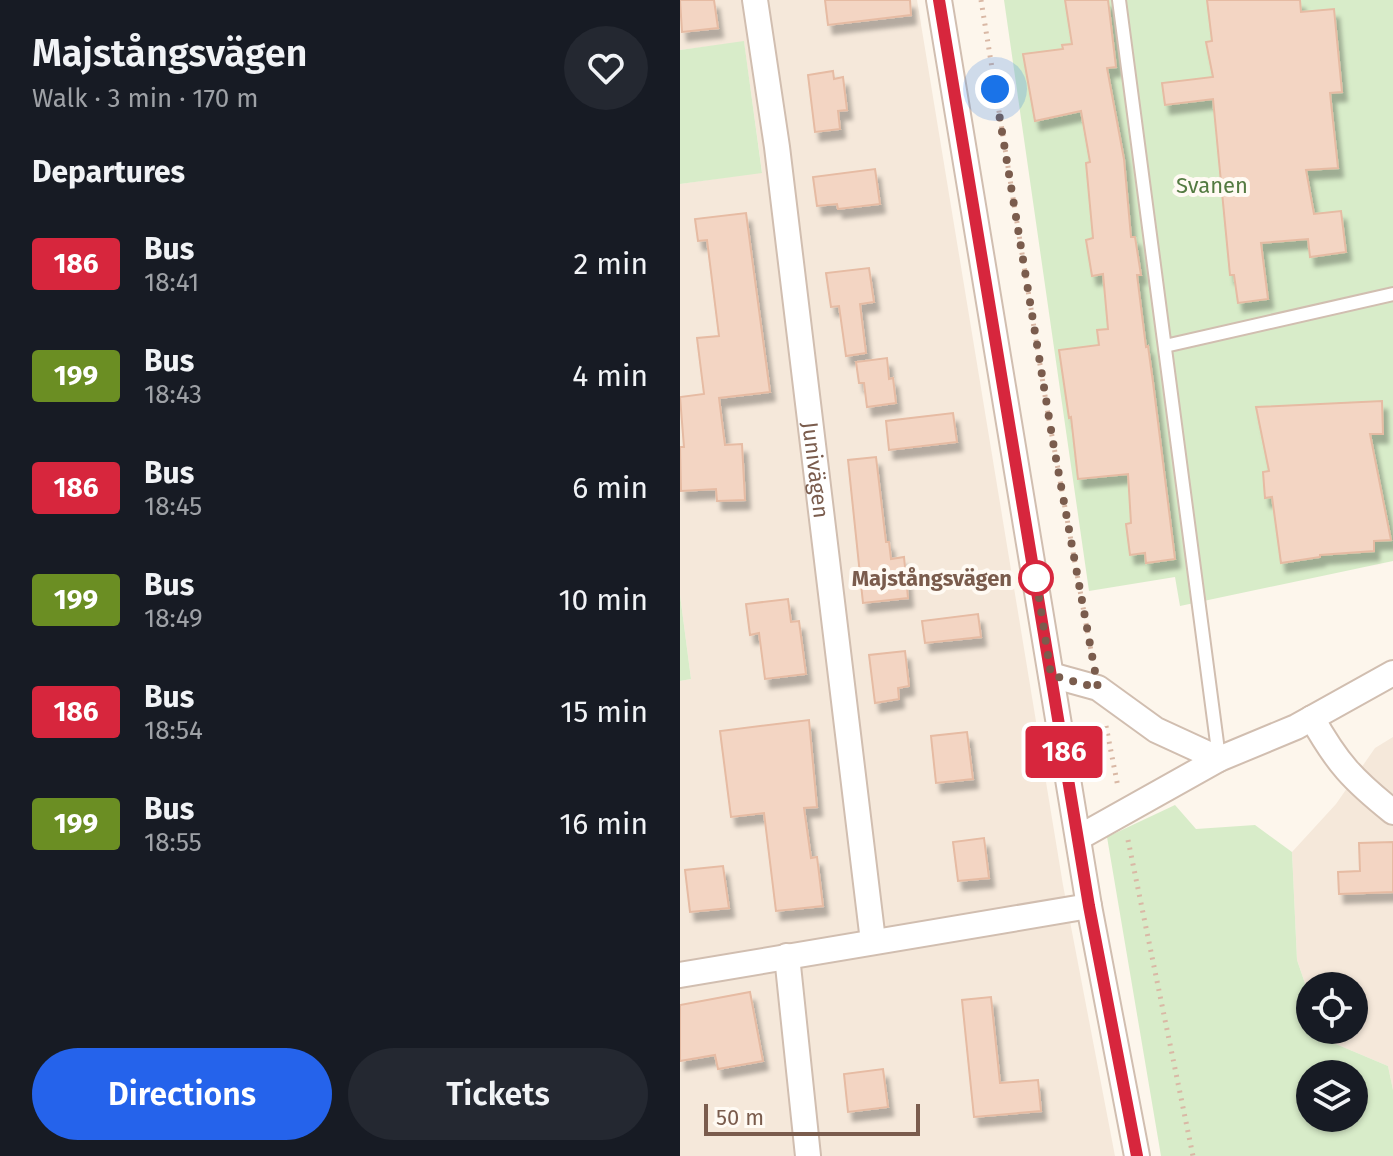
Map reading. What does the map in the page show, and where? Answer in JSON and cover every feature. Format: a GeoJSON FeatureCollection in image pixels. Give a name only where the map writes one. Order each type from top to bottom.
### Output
{"type":"FeatureCollection","features":[{"type":"Feature","properties":{"kind":"street","name":"Junivägen"},"geometry":{"type":"LineString","coordinates":[[755,0],[779,162],[873,941]]}},
{"type":"Feature","properties":{"kind":"street"},"geometry":{"type":"LineString","coordinates":[[939,0],[1089,906],[1137,1156]]}},
{"type":"Feature","properties":{"kind":"street"},"geometry":{"type":"LineString","coordinates":[[1078,838],[1219,759],[1312,718],[1393,673]]}},
{"type":"Feature","properties":{"kind":"street"},"geometry":{"type":"LineString","coordinates":[[1051,675],[1098,688],[1156,730],[1219,759]]}},
{"type":"Feature","properties":{"kind":"street"},"geometry":{"type":"LineString","coordinates":[[1312,718],[1332,754],[1356,783],[1393,812]]}},
{"type":"Feature","properties":{"kind":"street"},"geometry":{"type":"LineString","coordinates":[[680,975],[1089,906]]}},
{"type":"Feature","properties":{"kind":"street"},"geometry":{"type":"LineString","coordinates":[[787,956],[808,1156]]}},
{"type":"Feature","properties":{"kind":"lane"},"geometry":{"type":"LineString","coordinates":[[1119,0],[1219,759]]}},
{"type":"Feature","properties":{"kind":"lane"},"geometry":{"type":"LineString","coordinates":[[1165,346],[1393,294]]}},
{"type":"Feature","properties":{"kind":"path"},"geometry":{"type":"LineString","coordinates":[[981,0],[1046,399],[1098,688],[1193,1156]]}},
{"type":"Feature","properties":{"kind":"shaded area"},"geometry":{"type":"Polygon","coordinates":[[[680,0],[917,0],[1063,885],[1115,1156],[680,1156],[680,681],[691,679],[680,595],[680,184],[762,172],[744,42],[680,50],[680,0]]]}},
{"type":"Feature","properties":{"kind":"shaded area"},"geometry":{"type":"Polygon","coordinates":[[[1393,737],[1393,1090],[1388,1066],[1336,1044],[1368,1044],[1368,972],[1301,972],[1297,960],[1292,852],[1336,804],[1375,748],[1393,737]]]}},
{"type":"Feature","properties":{"kind":"green space","name":"Svanen"},"geometry":{"type":"Polygon","coordinates":[[[1004,0],[1393,0],[1393,561],[1180,606],[1175,577],[1089,591],[1004,0]]]}},
{"type":"Feature","properties":{"kind":"green space"},"geometry":{"type":"Polygon","coordinates":[[[744,41],[762,173],[680,184],[680,50],[744,41]]]}},
{"type":"Feature","properties":{"kind":"green space"},"geometry":{"type":"Polygon","coordinates":[[[680,595],[691,679],[680,681],[680,595]]]}},
{"type":"Feature","properties":{"kind":"green space"},"geometry":{"type":"Polygon","coordinates":[[[1175,805],[1196,829],[1255,825],[1292,852],[1297,960],[1301,972],[1296,972],[1296,1044],[1336,1044],[1388,1066],[1393,1090],[1393,1156],[1161,1156],[1107,837],[1175,805]]]}},
{"type":"Feature","properties":{"kind":"building"},"geometry":{"type":"Polygon","coordinates":[[[680,0],[714,0],[718,28],[682,32],[680,0]]]}},
{"type":"Feature","properties":{"kind":"building"},"geometry":{"type":"Polygon","coordinates":[[[825,0],[910,0],[911,15],[828,25],[825,0]]]}},
{"type":"Feature","properties":{"kind":"building"},"geometry":{"type":"Polygon","coordinates":[[[1065,0],[1108,0],[1116,67],[1107,68],[1124,159],[1131,237],[1135,237],[1141,275],[1137,275],[1175,559],[1146,563],[1145,553],[1130,555],[1126,524],[1131,523],[1128,474],[1078,479],[1059,350],[1099,345],[1097,330],[1108,329],[1103,274],[1092,276],[1086,240],[1093,238],[1086,163],[1090,162],[1081,111],[1035,121],[1023,54],[1063,49],[1062,45],[1072,44],[1065,0]]]}},
{"type":"Feature","properties":{"kind":"building"},"geometry":{"type":"Polygon","coordinates":[[[1207,0],[1300,0],[1301,12],[1334,9],[1342,92],[1330,93],[1338,168],[1306,170],[1314,214],[1341,211],[1346,252],[1310,257],[1308,239],[1261,243],[1268,299],[1238,303],[1234,275],[1230,275],[1213,99],[1165,105],[1162,83],[1213,77],[1206,42],[1212,41],[1207,0]]]}},
{"type":"Feature","properties":{"kind":"building"},"geometry":{"type":"Polygon","coordinates":[[[833,71],[834,79],[843,77],[847,110],[838,111],[840,129],[815,132],[808,75],[833,71]]]}},
{"type":"Feature","properties":{"kind":"building"},"geometry":{"type":"Polygon","coordinates":[[[875,169],[880,204],[838,209],[837,204],[817,206],[813,177],[875,169]]]}},
{"type":"Feature","properties":{"kind":"building"},"geometry":{"type":"Polygon","coordinates":[[[746,213],[770,392],[719,398],[725,445],[742,444],[745,500],[717,501],[716,489],[681,491],[680,447],[684,447],[680,397],[704,394],[697,338],[719,336],[707,240],[698,241],[695,219],[746,213]]]}},
{"type":"Feature","properties":{"kind":"building"},"geometry":{"type":"Polygon","coordinates":[[[869,268],[874,302],[860,304],[866,353],[846,356],[839,306],[831,307],[826,273],[869,268]]]}},
{"type":"Feature","properties":{"kind":"building"},"geometry":{"type":"Polygon","coordinates":[[[887,358],[896,403],[867,407],[864,383],[859,383],[856,362],[887,358]]]}},
{"type":"Feature","properties":{"kind":"building"},"geometry":{"type":"Polygon","coordinates":[[[1382,401],[1383,434],[1370,434],[1391,540],[1374,541],[1374,551],[1320,555],[1281,563],[1272,497],[1265,498],[1263,472],[1269,471],[1256,407],[1382,401]]]}},
{"type":"Feature","properties":{"kind":"building"},"geometry":{"type":"Polygon","coordinates":[[[953,413],[957,442],[889,450],[886,421],[953,413]]]}},
{"type":"Feature","properties":{"kind":"building"},"geometry":{"type":"Polygon","coordinates":[[[876,457],[886,542],[889,542],[891,559],[904,557],[908,598],[863,603],[848,460],[876,457]]]}},
{"type":"Feature","properties":{"kind":"building"},"geometry":{"type":"Polygon","coordinates":[[[788,599],[791,622],[799,621],[806,674],[765,679],[759,633],[750,635],[746,604],[788,599]]]}},
{"type":"Feature","properties":{"kind":"building"},"geometry":{"type":"Polygon","coordinates":[[[978,614],[981,637],[925,643],[922,621],[978,614]]]}},
{"type":"Feature","properties":{"kind":"building"},"geometry":{"type":"Polygon","coordinates":[[[905,651],[909,686],[898,688],[899,699],[875,703],[869,655],[905,651]]]}},
{"type":"Feature","properties":{"kind":"building"},"geometry":{"type":"Polygon","coordinates":[[[809,720],[817,807],[804,808],[811,858],[817,857],[823,906],[776,911],[764,813],[731,817],[720,731],[809,720]]]}},
{"type":"Feature","properties":{"kind":"building"},"geometry":{"type":"Polygon","coordinates":[[[967,732],[973,779],[936,783],[931,736],[967,732]]]}},
{"type":"Feature","properties":{"kind":"building"},"geometry":{"type":"Polygon","coordinates":[[[984,838],[989,878],[958,881],[953,842],[984,838]]]}},
{"type":"Feature","properties":{"kind":"building"},"geometry":{"type":"Polygon","coordinates":[[[1393,842],[1393,892],[1339,894],[1338,872],[1360,871],[1359,843],[1393,842]]]}},
{"type":"Feature","properties":{"kind":"building"},"geometry":{"type":"Polygon","coordinates":[[[723,866],[729,908],[690,912],[685,870],[723,866]]]}},
{"type":"Feature","properties":{"kind":"building"},"geometry":{"type":"Polygon","coordinates":[[[750,992],[763,1061],[718,1069],[715,1055],[680,1061],[680,1005],[750,992]]]}},
{"type":"Feature","properties":{"kind":"building"},"geometry":{"type":"Polygon","coordinates":[[[991,997],[1000,1083],[1038,1080],[1041,1111],[974,1117],[962,1000],[991,997]]]}},
{"type":"Feature","properties":{"kind":"building"},"geometry":{"type":"Polygon","coordinates":[[[883,1069],[888,1107],[848,1112],[844,1074],[883,1069]]]}},
{"type":"Feature","properties":{"kind":"bus line","name":"186"},"geometry":{"type":"LineString","coordinates":[[939,0],[1089,906],[1137,1156]]}},
{"type":"Feature","properties":{"kind":"place","name":"Majstångsvägen"},"geometry":{"type":"Point","coordinates":[1036,578]}},
{"type":"Feature","properties":{"kind":"route"},"geometry":{"type":"LineString","coordinates":[[995,89],[1053,442],[1098,688],[1051,675],[1036,578]]}}]}
